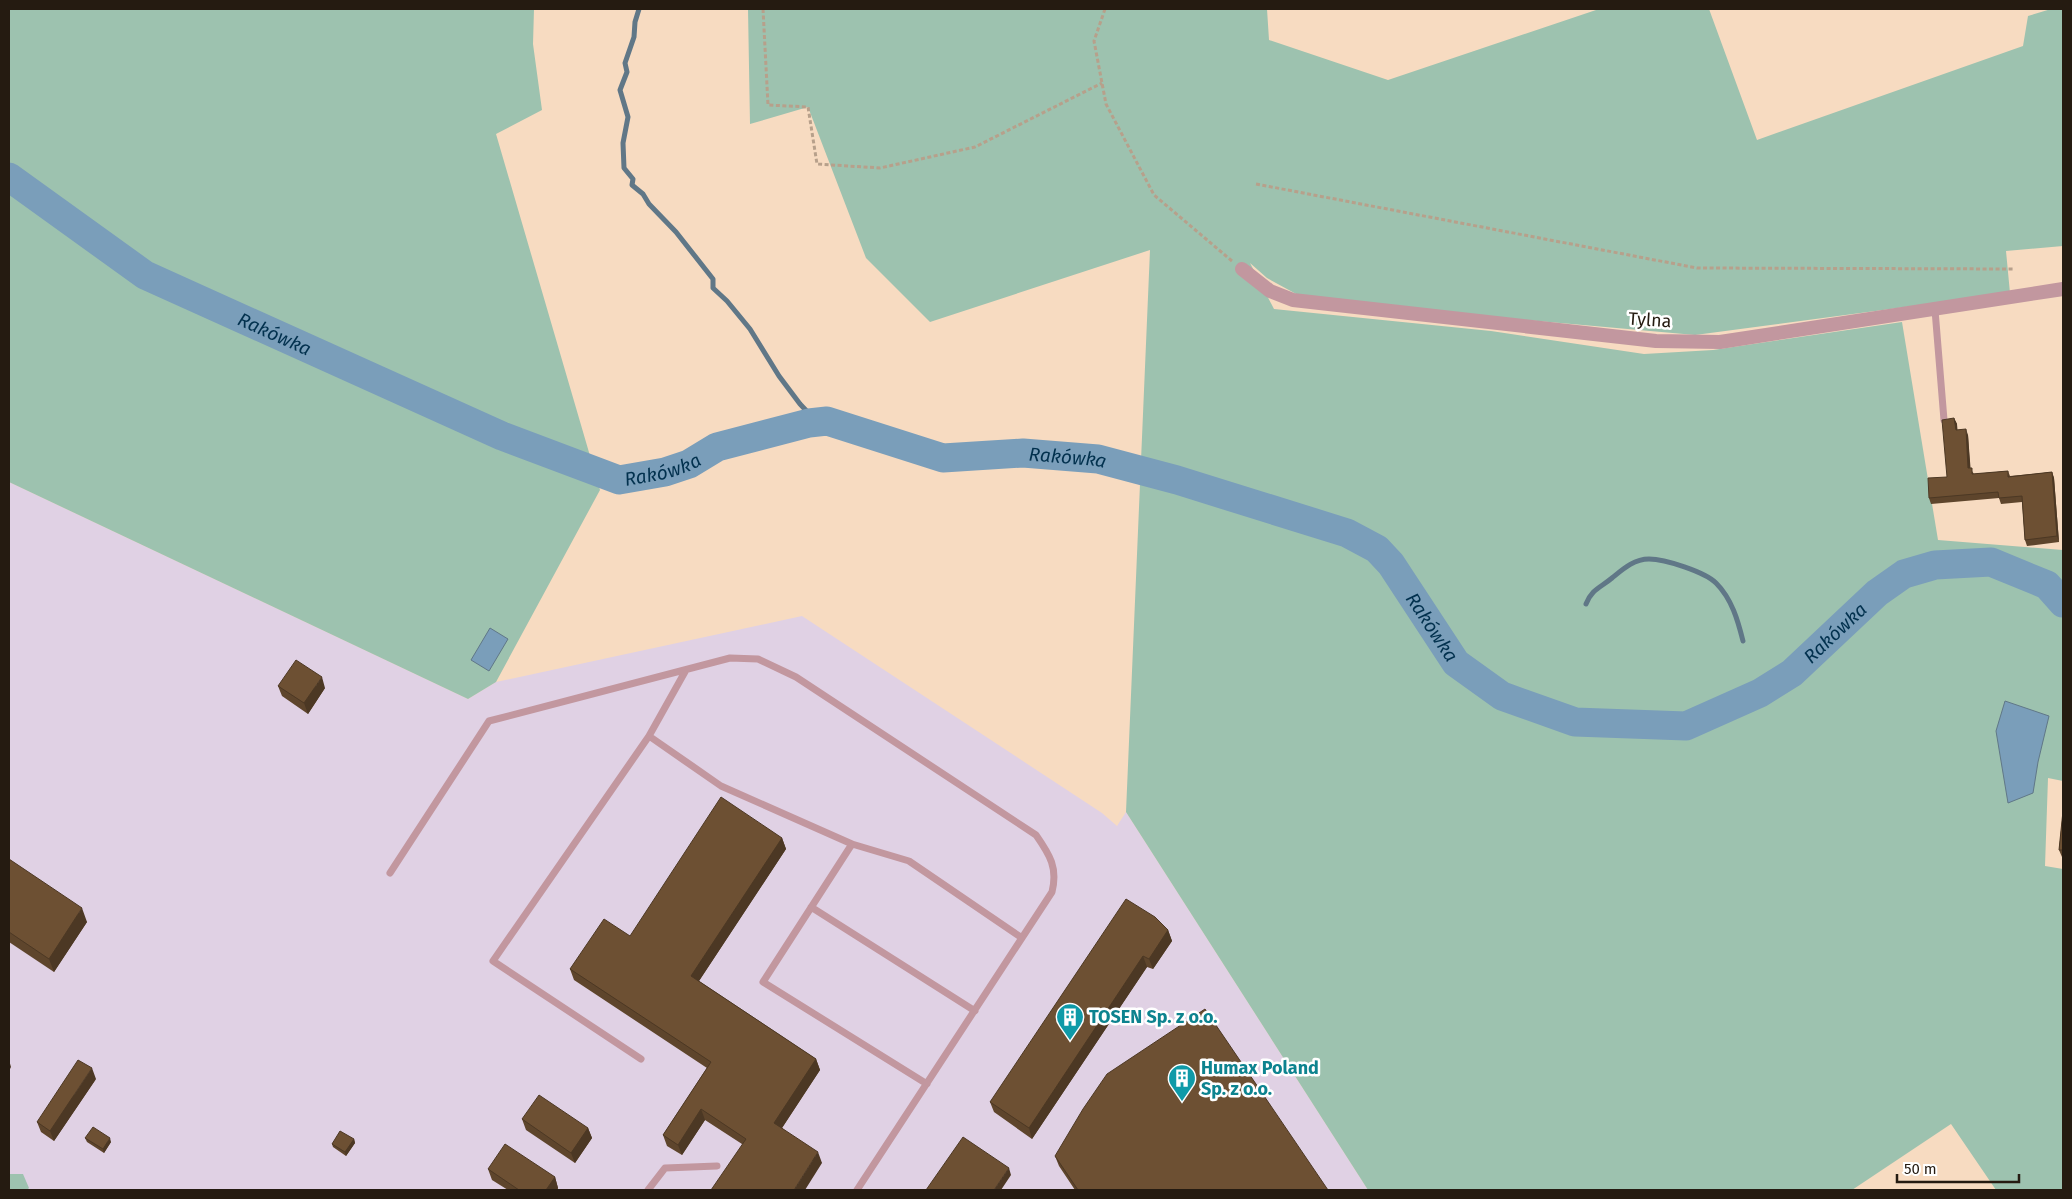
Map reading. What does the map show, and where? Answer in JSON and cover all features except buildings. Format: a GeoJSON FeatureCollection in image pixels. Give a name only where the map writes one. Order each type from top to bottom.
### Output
{"type":"FeatureCollection","features":[{"type":"Feature","properties":{"kind":"street","name":"Tylna"},"geometry":{"type":"LineString","coordinates":[[1242,269],[1270,291],[1293,300],[1656,341],[1720,342],[2063,289]]}},
{"type":"Feature","properties":{"kind":"lane"},"geometry":{"type":"LineString","coordinates":[[1935,310],[1944,420]]}},
{"type":"Feature","properties":{"kind":"lane"},"geometry":{"type":"LineString","coordinates":[[390,873],[490,721],[730,658],[758,659],[796,677],[1036,835],[1050,855],[1056,878],[1052,892],[857,1190]]}},
{"type":"Feature","properties":{"kind":"lane"},"geometry":{"type":"LineString","coordinates":[[641,1059],[492,961],[649,736],[686,670]]}},
{"type":"Feature","properties":{"kind":"lane"},"geometry":{"type":"LineString","coordinates":[[649,736],[721,786],[852,844],[909,861],[1022,938]]}},
{"type":"Feature","properties":{"kind":"lane"},"geometry":{"type":"LineString","coordinates":[[852,844],[764,982],[927,1084]]}},
{"type":"Feature","properties":{"kind":"lane"},"geometry":{"type":"LineString","coordinates":[[811,907],[975,1011]]}},
{"type":"Feature","properties":{"kind":"lane"},"geometry":{"type":"LineString","coordinates":[[648,1190],[665,1168],[716,1166]]}},
{"type":"Feature","properties":{"kind":"path"},"geometry":{"type":"LineString","coordinates":[[763,9],[768,105],[808,107],[817,164],[880,168],[975,147],[1102,83]]}},
{"type":"Feature","properties":{"kind":"path"},"geometry":{"type":"LineString","coordinates":[[1105,9],[1094,41],[1106,104],[1154,195],[1242,269]]}},
{"type":"Feature","properties":{"kind":"path"},"geometry":{"type":"LineString","coordinates":[[1256,184],[1697,268],[2015,269]]}},
{"type":"Feature","properties":{"kind":"shaded area"},"geometry":{"type":"Polygon","coordinates":[[[9,482],[468,699],[496,682],[802,616],[1102,813],[1117,826],[1126,812],[1368,1190],[9,1190],[9,482]]]}},
{"type":"Feature","properties":{"kind":"green space"},"geometry":{"type":"Polygon","coordinates":[[[9,9],[534,9],[533,44],[542,110],[496,134],[600,490],[496,682],[468,699],[9,482],[9,9]]]}},
{"type":"Feature","properties":{"kind":"green space"},"geometry":{"type":"Polygon","coordinates":[[[748,9],[1267,9],[1269,40],[1388,80],[1599,9],[1709,9],[1757,140],[2023,46],[2028,16],[2051,9],[2063,9],[2063,246],[2006,251],[2010,293],[1695,335],[1516,319],[1298,295],[1267,278],[1250,263],[1274,309],[1491,331],[1644,354],[1713,350],[1902,322],[1938,540],[2063,550],[2063,781],[2048,778],[2045,866],[2063,869],[2063,1190],[1996,1190],[1951,1124],[1852,1190],[1368,1190],[1126,812],[1150,250],[930,322],[866,258],[808,107],[750,124],[748,9]]]}},
{"type":"Feature","properties":{"kind":"green space"},"geometry":{"type":"Polygon","coordinates":[[[9,1174],[23,1174],[29,1188],[27,1190],[9,1190],[9,1174]]]}},
{"type":"Feature","properties":{"kind":"water"},"geometry":{"type":"Polygon","coordinates":[[[490,628],[508,639],[489,671],[471,660],[490,628]]]}},
{"type":"Feature","properties":{"kind":"water"},"geometry":{"type":"Polygon","coordinates":[[[2005,701],[2049,716],[2033,793],[2008,803],[1996,731],[2005,701]]]}},
{"type":"Feature","properties":{"kind":"waterway"},"geometry":{"type":"LineString","coordinates":[[639,9],[635,22],[634,37],[625,63],[627,72],[620,90],[628,117],[623,143],[624,168],[633,179],[632,185],[643,194],[649,204],[676,232],[713,279],[713,288],[727,301],[750,329],[779,376],[800,404],[817,422]]}},
{"type":"Feature","properties":{"kind":"waterway","name":"Rakówka"},"geometry":{"type":"LineString","coordinates":[[9,177],[145,275],[502,436],[619,480],[665,472],[689,464],[717,447],[809,423],[827,421],[943,458],[1023,453],[1098,459],[1177,480],[1347,533],[1377,549],[1391,564],[1456,663],[1502,696],[1575,722],[1686,726],[1760,693],[1792,673],[1877,593],[1904,574],[1935,565],[1991,562],[2047,585],[2063,603]]}},
{"type":"Feature","properties":{"kind":"waterway"},"geometry":{"type":"LineString","coordinates":[[1586,604],[1594,592],[1629,565],[1644,559],[1665,561],[1703,575],[1711,579],[1722,589],[1730,603],[1743,641]]}},
{"type":"Feature","properties":{"kind":"place","name":"TOSEN Sp. z o.o."},"geometry":{"type":"Point","coordinates":[1070,1041]}},
{"type":"Feature","properties":{"kind":"place","name":"Humax Poland Sp. z o.o."},"geometry":{"type":"Point","coordinates":[1182,1102]}}]}
